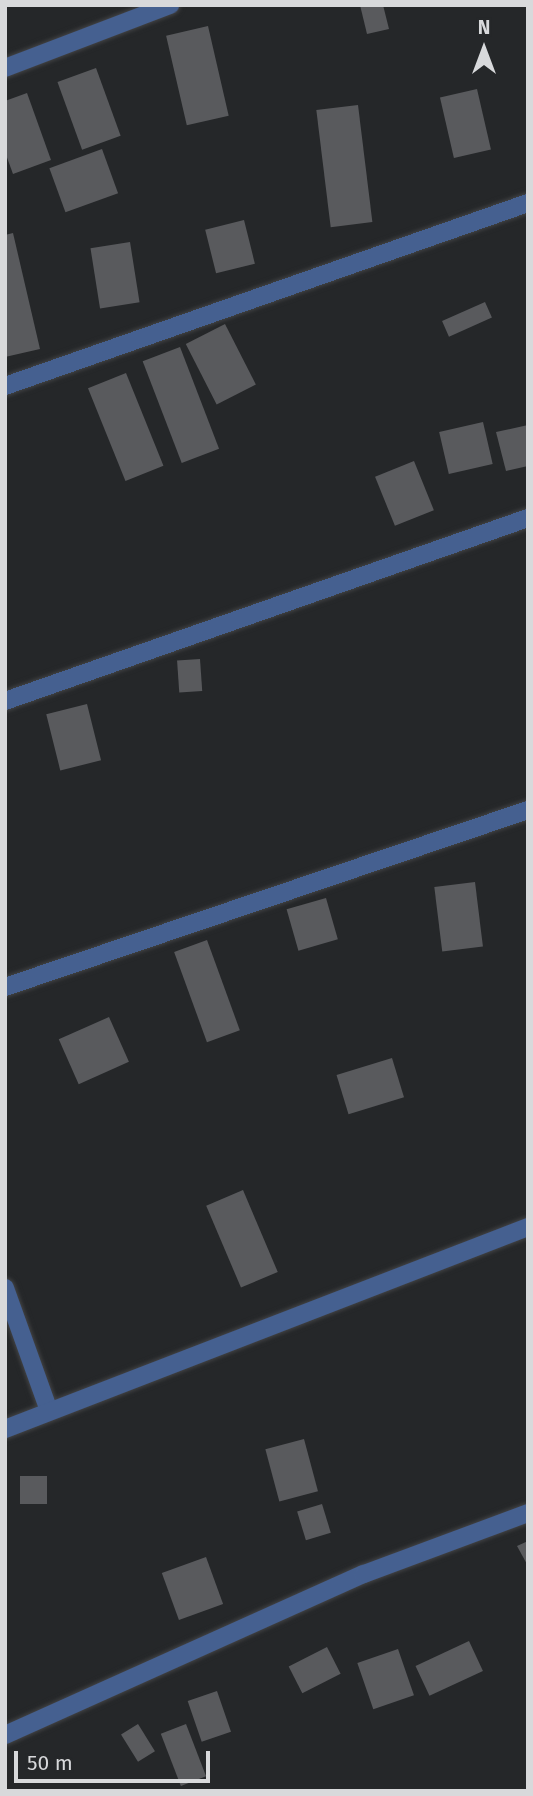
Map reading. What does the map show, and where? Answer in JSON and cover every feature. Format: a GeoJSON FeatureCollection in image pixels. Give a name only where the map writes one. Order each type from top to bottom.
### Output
{"type":"FeatureCollection","features":[{"type":"Feature","properties":{"kind":"street"},"geometry":{"type":"LineString","coordinates":[[5,68],[170,5]]}},
{"type":"Feature","properties":{"kind":"street"},"geometry":{"type":"LineString","coordinates":[[5,386],[528,203]]}},
{"type":"Feature","properties":{"kind":"street"},"geometry":{"type":"LineString","coordinates":[[5,701],[528,518]]}},
{"type":"Feature","properties":{"kind":"street"},"geometry":{"type":"LineString","coordinates":[[5,988],[528,810]]}},
{"type":"Feature","properties":{"kind":"street"},"geometry":{"type":"LineString","coordinates":[[5,1429],[48,1408],[528,1227]]}},
{"type":"Feature","properties":{"kind":"street"},"geometry":{"type":"LineString","coordinates":[[5,1287],[48,1408]]}},
{"type":"Feature","properties":{"kind":"street"},"geometry":{"type":"LineString","coordinates":[[5,1735],[364,1574],[528,1513]]}},
{"type":"Feature","properties":{"kind":"building"},"geometry":{"type":"Polygon","coordinates":[[[360,5],[383,5],[389,29],[367,34],[360,5]]]}},
{"type":"Feature","properties":{"kind":"building"},"geometry":{"type":"Polygon","coordinates":[[[208,26],[229,116],[187,125],[166,36],[208,26]]]}},
{"type":"Feature","properties":{"kind":"building"},"geometry":{"type":"Polygon","coordinates":[[[96,68],[121,136],[82,150],[57,82],[96,68]]]}},
{"type":"Feature","properties":{"kind":"building"},"geometry":{"type":"Polygon","coordinates":[[[477,89],[491,149],[454,158],[440,98],[477,89]]]}},
{"type":"Feature","properties":{"kind":"building"},"geometry":{"type":"Polygon","coordinates":[[[27,93],[51,160],[13,174],[5,152],[5,101],[27,93]]]}},
{"type":"Feature","properties":{"kind":"building"},"geometry":{"type":"Polygon","coordinates":[[[358,105],[372,222],[331,227],[316,110],[358,105]]]}},
{"type":"Feature","properties":{"kind":"building"},"geometry":{"type":"Polygon","coordinates":[[[102,149],[118,193],[65,212],[49,168],[102,149]]]}},
{"type":"Feature","properties":{"kind":"building"},"geometry":{"type":"Polygon","coordinates":[[[244,220],[255,264],[216,273],[205,230],[244,220]]]}},
{"type":"Feature","properties":{"kind":"building"},"geometry":{"type":"Polygon","coordinates":[[[13,233],[40,349],[5,357],[5,235],[13,233]]]}},
{"type":"Feature","properties":{"kind":"building"},"geometry":{"type":"Polygon","coordinates":[[[130,242],[140,302],[100,309],[90,248],[130,242]]]}},
{"type":"Feature","properties":{"kind":"building"},"geometry":{"type":"Polygon","coordinates":[[[485,302],[492,318],[449,337],[442,321],[485,302]]]}},
{"type":"Feature","properties":{"kind":"building"},"geometry":{"type":"Polygon","coordinates":[[[225,324],[256,385],[217,405],[186,344],[225,324]]]}},
{"type":"Feature","properties":{"kind":"building"},"geometry":{"type":"Polygon","coordinates":[[[180,347],[219,449],[182,463],[143,361],[180,347]]]}},
{"type":"Feature","properties":{"kind":"building"},"geometry":{"type":"Polygon","coordinates":[[[126,373],[163,466],[125,481],[88,388],[126,373]]]}},
{"type":"Feature","properties":{"kind":"building"},"geometry":{"type":"Polygon","coordinates":[[[483,422],[493,464],[449,474],[439,432],[483,422]]]}},
{"type":"Feature","properties":{"kind":"building"},"geometry":{"type":"Polygon","coordinates":[[[528,425],[528,466],[506,471],[496,432],[528,425]]]}},
{"type":"Feature","properties":{"kind":"building"},"geometry":{"type":"Polygon","coordinates":[[[414,461],[434,510],[395,526],[375,477],[414,461]]]}},
{"type":"Feature","properties":{"kind":"building"},"geometry":{"type":"Polygon","coordinates":[[[200,659],[202,691],[179,693],[177,661],[200,659]]]}},
{"type":"Feature","properties":{"kind":"building"},"geometry":{"type":"Polygon","coordinates":[[[87,704],[101,760],[60,770],[46,714],[87,704]]]}},
{"type":"Feature","properties":{"kind":"building"},"geometry":{"type":"Polygon","coordinates":[[[475,882],[483,947],[442,952],[434,887],[475,882]]]}},
{"type":"Feature","properties":{"kind":"building"},"geometry":{"type":"Polygon","coordinates":[[[326,898],[338,939],[298,951],[287,909],[326,898]]]}},
{"type":"Feature","properties":{"kind":"building"},"geometry":{"type":"Polygon","coordinates":[[[207,940],[240,1030],[207,1042],[174,952],[207,940]]]}},
{"type":"Feature","properties":{"kind":"building"},"geometry":{"type":"Polygon","coordinates":[[[109,1017],[129,1062],[79,1084],[59,1039],[109,1017]]]}},
{"type":"Feature","properties":{"kind":"building"},"geometry":{"type":"Polygon","coordinates":[[[392,1058],[404,1097],[349,1114],[337,1075],[392,1058]]]}},
{"type":"Feature","properties":{"kind":"building"},"geometry":{"type":"Polygon","coordinates":[[[243,1190],[278,1272],[241,1288],[206,1206],[243,1190]]]}},
{"type":"Feature","properties":{"kind":"building"},"geometry":{"type":"Polygon","coordinates":[[[304,1439],[318,1491],[279,1502],[265,1449],[304,1439]]]}},
{"type":"Feature","properties":{"kind":"building"},"geometry":{"type":"Polygon","coordinates":[[[20,1476],[47,1476],[47,1504],[20,1504],[20,1476]]]}},
{"type":"Feature","properties":{"kind":"building"},"geometry":{"type":"Polygon","coordinates":[[[322,1504],[331,1533],[306,1540],[297,1512],[322,1504]]]}},
{"type":"Feature","properties":{"kind":"building"},"geometry":{"type":"Polygon","coordinates":[[[528,1541],[528,1566],[517,1546],[528,1541]]]}},
{"type":"Feature","properties":{"kind":"building"},"geometry":{"type":"Polygon","coordinates":[[[206,1557],[223,1604],[179,1620],[162,1573],[206,1557]]]}},
{"type":"Feature","properties":{"kind":"building"},"geometry":{"type":"Polygon","coordinates":[[[469,1641],[483,1671],[429,1696],[416,1666],[469,1641]]]}},
{"type":"Feature","properties":{"kind":"building"},"geometry":{"type":"Polygon","coordinates":[[[327,1647],[341,1674],[302,1693],[289,1667],[327,1647]]]}},
{"type":"Feature","properties":{"kind":"building"},"geometry":{"type":"Polygon","coordinates":[[[398,1649],[414,1695],[373,1709],[357,1663],[398,1649]]]}},
{"type":"Feature","properties":{"kind":"building"},"geometry":{"type":"Polygon","coordinates":[[[217,1691],[231,1732],[202,1742],[188,1701],[217,1691]]]}},
{"type":"Feature","properties":{"kind":"building"},"geometry":{"type":"Polygon","coordinates":[[[138,1724],[155,1751],[138,1762],[121,1735],[138,1724]]]}},
{"type":"Feature","properties":{"kind":"building"},"geometry":{"type":"Polygon","coordinates":[[[186,1724],[206,1776],[181,1786],[161,1734],[186,1724]]]}}]}
